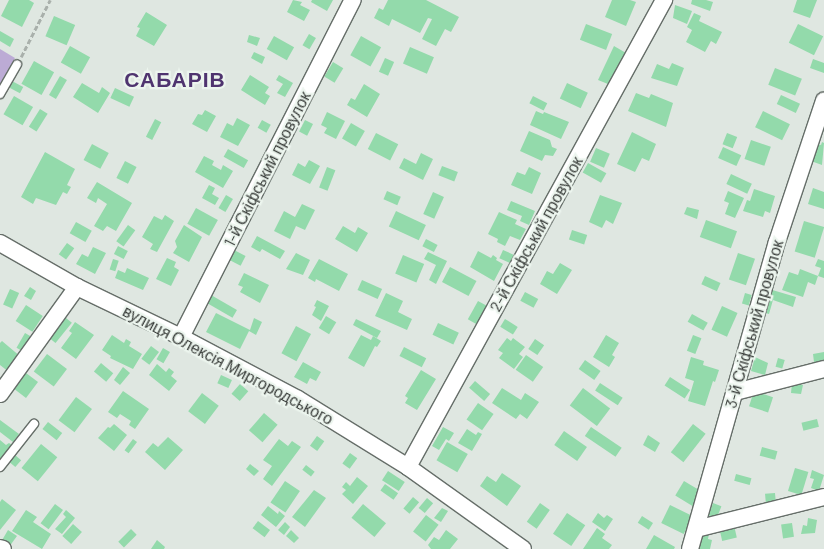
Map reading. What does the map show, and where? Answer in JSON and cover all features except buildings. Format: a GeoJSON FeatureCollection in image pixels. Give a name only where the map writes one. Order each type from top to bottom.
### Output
{"type":"FeatureCollection","features":[{"type":"Feature","properties":{"kind":"street","name":"1-й Скіфський провулок"},"geometry":{"type":"LineString","coordinates":[[181,337],[353,0]]}},
{"type":"Feature","properties":{"kind":"street","name":"2-й Скіфський провулок"},"geometry":{"type":"LineString","coordinates":[[408,467],[664,0]]}},
{"type":"Feature","properties":{"kind":"street","name":"3-й Скіфський провулок"},"geometry":{"type":"LineString","coordinates":[[690,549],[778,242],[824,101]]}},
{"type":"Feature","properties":{"kind":"street","name":"вулиця Олексія Миргородського"},"geometry":{"type":"LineString","coordinates":[[0,243],[77,287],[181,337],[298,399],[408,467],[523,549]]}},
{"type":"Feature","properties":{"kind":"street"},"geometry":{"type":"LineString","coordinates":[[0,394],[77,287]]}},
{"type":"Feature","properties":{"kind":"street"},"geometry":{"type":"LineString","coordinates":[[735,392],[824,369]]}},
{"type":"Feature","properties":{"kind":"street"},"geometry":{"type":"LineString","coordinates":[[696,529],[824,497]]}},
{"type":"Feature","properties":{"kind":"lane"},"geometry":{"type":"LineString","coordinates":[[0,94],[17,65]]}},
{"type":"Feature","properties":{"kind":"lane"},"geometry":{"type":"LineString","coordinates":[[0,466],[34,424]]}},
{"type":"Feature","properties":{"kind":"path"},"geometry":{"type":"LineString","coordinates":[[17,65],[50,0]]}},
{"type":"Feature","properties":{"kind":"shaded area"},"geometry":{"type":"Polygon","coordinates":[[[0,49],[15,58],[0,84],[0,49]]]}},
{"type":"Feature","properties":{"kind":"district","name":"САБАРІВ"},"geometry":{"type":"Point","coordinates":[175,79]}}]}
